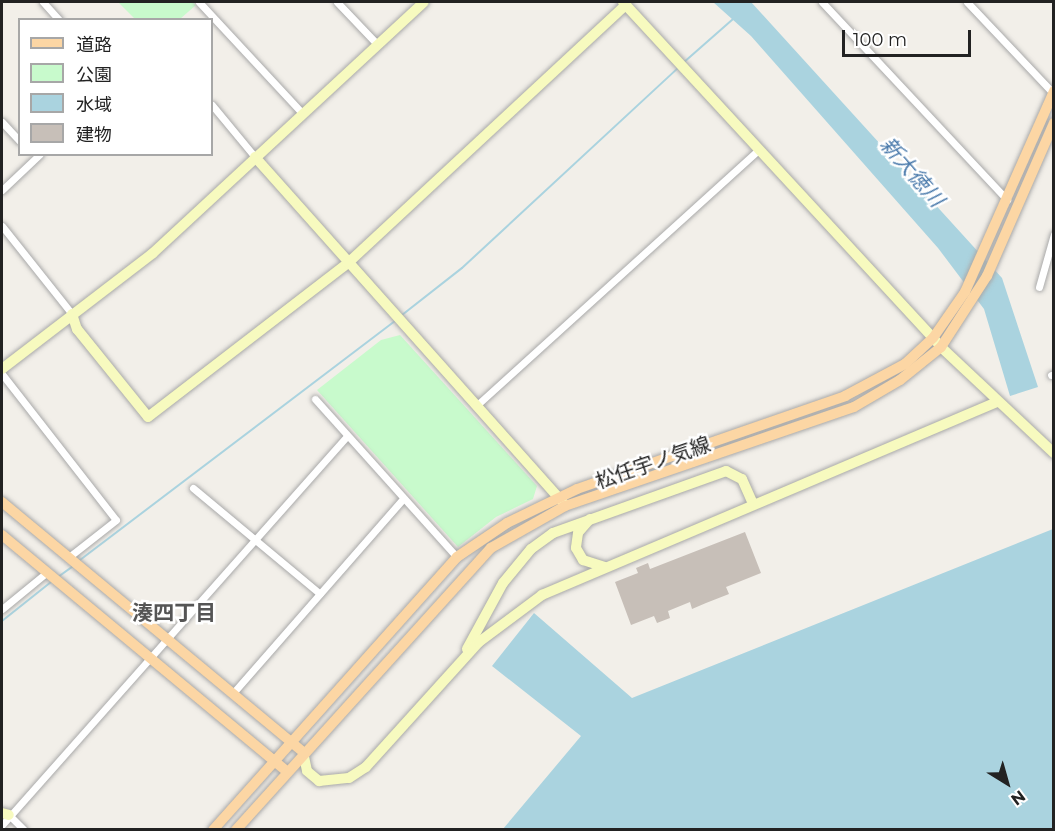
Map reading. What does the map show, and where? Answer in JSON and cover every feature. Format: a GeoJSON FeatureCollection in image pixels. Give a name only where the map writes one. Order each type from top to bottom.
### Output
{"type":"FeatureCollection","features":[{"type":"Feature","properties":{"kind":"main road","name":"松任宇ノ気線"},"geometry":{"type":"LineString","coordinates":[[213,830],[272,760],[457,557],[507,523],[558,497],[845,396],[905,364],[933,338],[964,292],[988,245],[1053,93]]}},
{"type":"Feature","properties":{"kind":"main road","name":"松任宇ノ気線"},"geometry":{"type":"LineString","coordinates":[[236,830],[286,771],[470,567],[514,533],[565,506],[854,407],[900,380],[941,347],[973,301],[998,252],[1053,123]]}},
{"type":"Feature","properties":{"kind":"main road"},"geometry":{"type":"LineString","coordinates":[[2,502],[303,752]]}},
{"type":"Feature","properties":{"kind":"main road"},"geometry":{"type":"LineString","coordinates":[[2,535],[286,771]]}},
{"type":"Feature","properties":{"kind":"street"},"geometry":{"type":"LineString","coordinates":[[43,2],[57,18]]}},
{"type":"Feature","properties":{"kind":"street"},"geometry":{"type":"LineString","coordinates":[[199,2],[303,114]]}},
{"type":"Feature","properties":{"kind":"street"},"geometry":{"type":"LineString","coordinates":[[338,2],[377,44]]}},
{"type":"Feature","properties":{"kind":"street"},"geometry":{"type":"LineString","coordinates":[[2,369],[153,253],[424,2]]}},
{"type":"Feature","properties":{"kind":"street"},"geometry":{"type":"LineString","coordinates":[[822,2],[1007,200]]}},
{"type":"Feature","properties":{"kind":"street"},"geometry":{"type":"LineString","coordinates":[[967,2],[1053,93]]}},
{"type":"Feature","properties":{"kind":"street"},"geometry":{"type":"LineString","coordinates":[[2,226],[72,314],[77,329],[148,417],[348,263],[624,3],[941,347],[1053,453]]}},
{"type":"Feature","properties":{"kind":"street"},"geometry":{"type":"LineString","coordinates":[[213,106],[348,263],[565,506]]}},
{"type":"Feature","properties":{"kind":"street"},"geometry":{"type":"LineString","coordinates":[[2,122],[18,139]]}},
{"type":"Feature","properties":{"kind":"street"},"geometry":{"type":"LineString","coordinates":[[477,405],[759,148]]}},
{"type":"Feature","properties":{"kind":"street"},"geometry":{"type":"LineString","coordinates":[[2,190],[35,156]]}},
{"type":"Feature","properties":{"kind":"street"},"geometry":{"type":"LineString","coordinates":[[1039,287],[1053,234]]}},
{"type":"Feature","properties":{"kind":"street"},"geometry":{"type":"LineString","coordinates":[[2,374],[116,520],[69,557]]}},
{"type":"Feature","properties":{"kind":"street"},"geometry":{"type":"LineString","coordinates":[[315,399],[457,557]]}},
{"type":"Feature","properties":{"kind":"street"},"geometry":{"type":"LineString","coordinates":[[303,752],[307,771],[319,781],[349,778],[366,767],[458,665],[515,612],[607,567],[997,402]]}},
{"type":"Feature","properties":{"kind":"street"},"geometry":{"type":"LineString","coordinates":[[2,825],[5,814],[150,656],[347,435]]}},
{"type":"Feature","properties":{"kind":"street"},"geometry":{"type":"LineString","coordinates":[[458,665],[515,566],[553,533],[592,516],[726,471],[742,479],[753,504]]}},
{"type":"Feature","properties":{"kind":"street"},"geometry":{"type":"LineString","coordinates":[[193,488],[320,594]]}},
{"type":"Feature","properties":{"kind":"street"},"geometry":{"type":"LineString","coordinates":[[233,693],[403,499]]}},
{"type":"Feature","properties":{"kind":"street"},"geometry":{"type":"LineString","coordinates":[[592,516],[578,533],[576,548],[593,567],[607,567]]}},
{"type":"Feature","properties":{"kind":"street"},"geometry":{"type":"LineString","coordinates":[[2,609],[46,573]]}},
{"type":"Feature","properties":{"kind":"street"},"geometry":{"type":"LineString","coordinates":[[286,771],[307,771]]}},
{"type":"Feature","properties":{"kind":"street"},"geometry":{"type":"LineString","coordinates":[[5,814],[24,830]]}},
{"type":"Feature","properties":{"kind":"green space"},"geometry":{"type":"Polygon","coordinates":[[[118,2],[192,2],[196,5],[181,18],[134,18],[118,2]]]}},
{"type":"Feature","properties":{"kind":"green space"},"geometry":{"type":"Polygon","coordinates":[[[400,335],[537,486],[533,499],[496,517],[458,547],[317,390],[381,340],[400,335]]]}},
{"type":"Feature","properties":{"kind":"water"},"geometry":{"type":"Polygon","coordinates":[[[713,2],[751,2],[1002,278],[1038,387],[1010,396],[984,309],[938,248],[751,36],[713,2]]]}},
{"type":"Feature","properties":{"kind":"water"},"geometry":{"type":"Polygon","coordinates":[[[1053,529],[1053,829],[503,829],[581,736],[492,666],[534,613],[632,698],[1053,529]]]}},
{"type":"Feature","properties":{"kind":"building"},"geometry":{"type":"Polygon","coordinates":[[[745,532],[761,573],[726,587],[729,594],[692,609],[690,602],[668,611],[670,618],[657,623],[654,616],[631,625],[615,582],[638,573],[636,568],[648,563],[650,569],[745,532]]]}},
{"type":"Feature","properties":{"kind":"waterway"},"geometry":{"type":"LineString","coordinates":[[683,63],[733,19]]}},
{"type":"Feature","properties":{"kind":"waterway"},"geometry":{"type":"LineString","coordinates":[[402,315],[462,268],[679,67]]}},
{"type":"Feature","properties":{"kind":"waterway"},"geometry":{"type":"LineString","coordinates":[[80,560],[395,321]]}},
{"type":"Feature","properties":{"kind":"waterway"},"geometry":{"type":"LineString","coordinates":[[58,577],[73,566]]}},
{"type":"Feature","properties":{"kind":"waterway"},"geometry":{"type":"LineString","coordinates":[[2,621],[51,582]]}},
{"type":"Feature","properties":{"kind":"district","name":"湊四丁目"},"geometry":{"type":"Point","coordinates":[174,613]}},
{"type":"Feature","properties":{"kind":"water label","name":"新大徳川"},"geometry":{"type":"Point","coordinates":[912,172]}}]}
